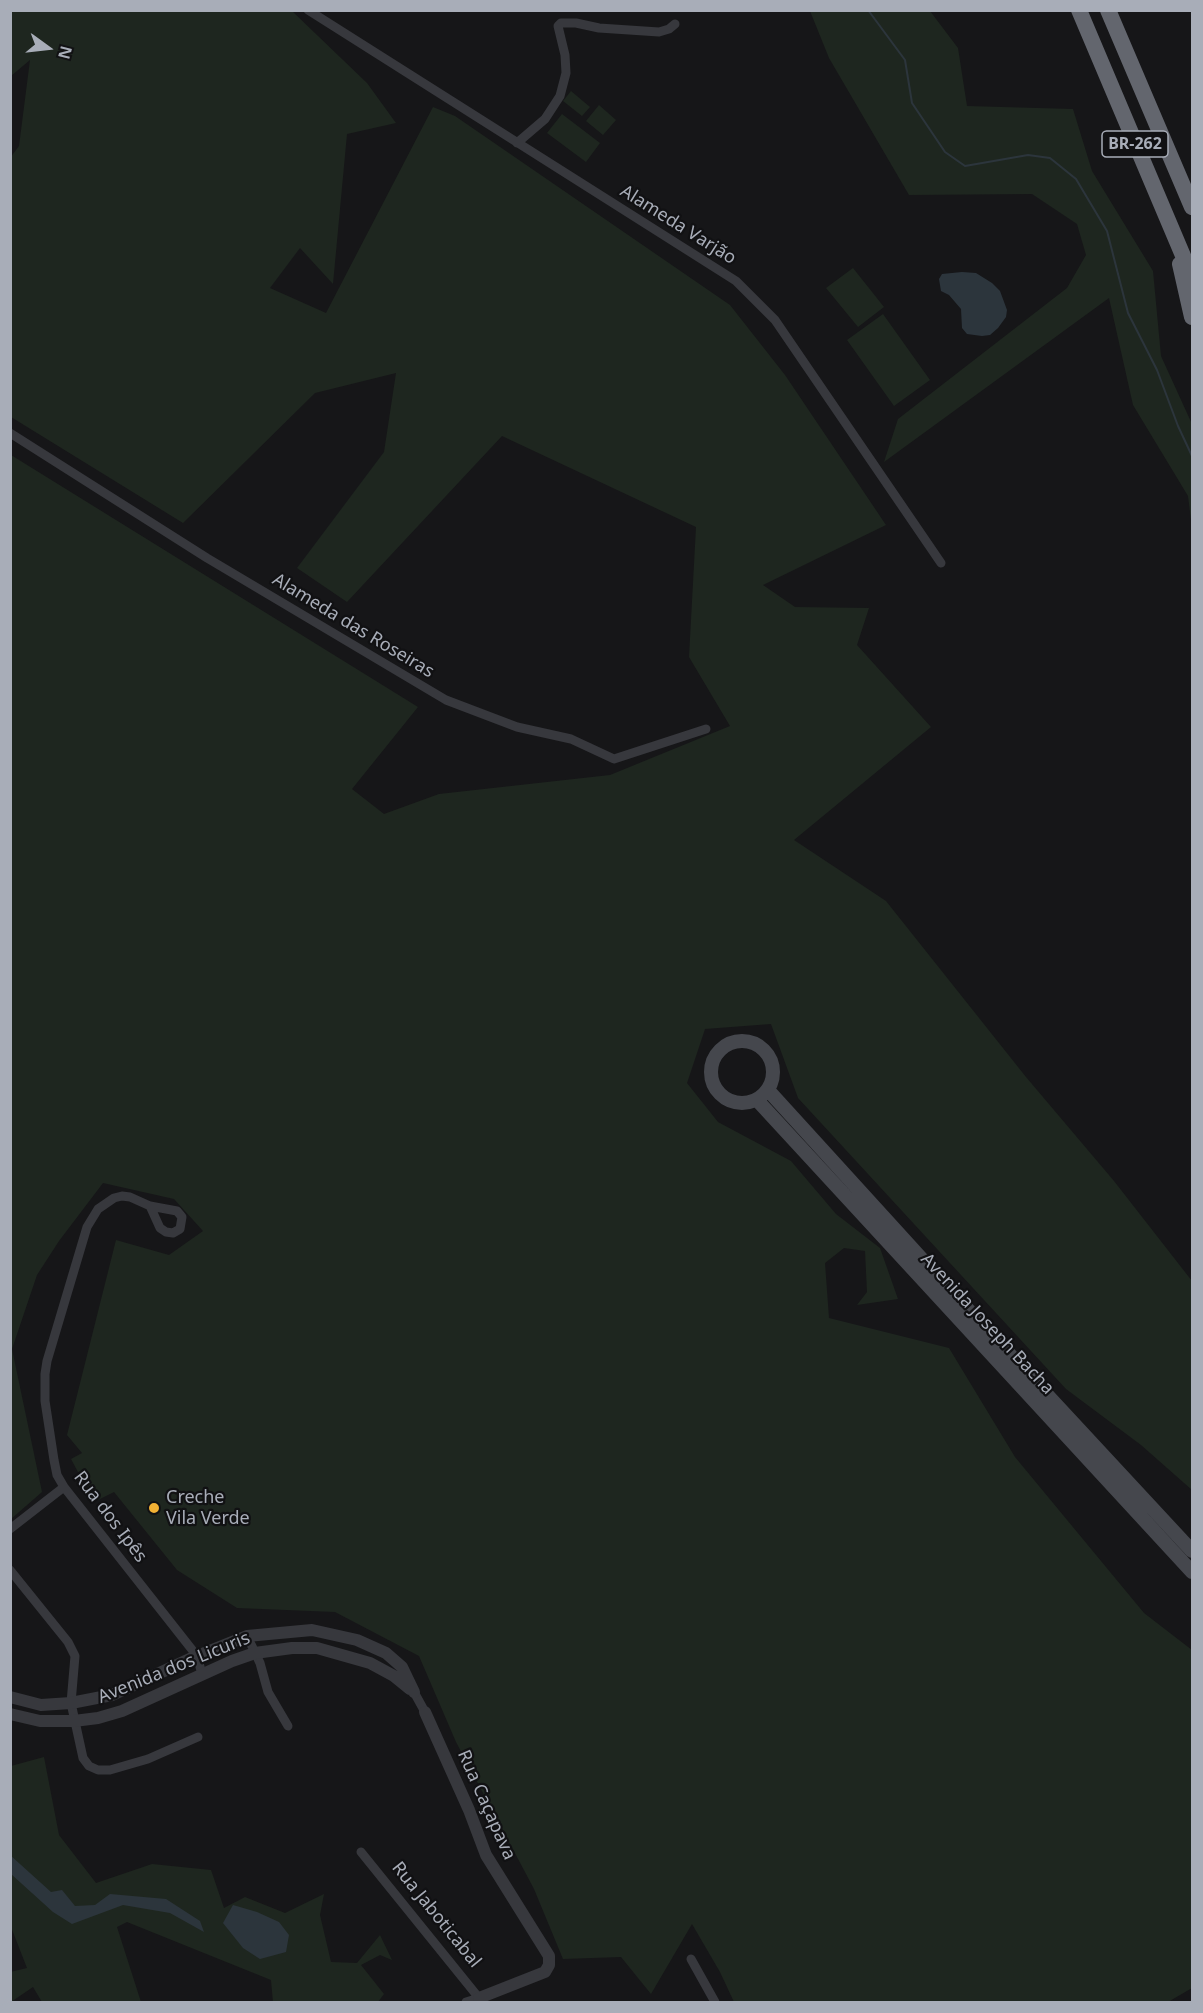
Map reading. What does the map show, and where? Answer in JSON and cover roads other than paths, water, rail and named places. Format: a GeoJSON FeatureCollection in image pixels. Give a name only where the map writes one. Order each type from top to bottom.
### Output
{"type":"FeatureCollection","features":[{"type":"Feature","properties":{"kind":"highway","name":"BR-262"},"geometry":{"type":"LineString","coordinates":[[1079,10],[1192,277]]}},
{"type":"Feature","properties":{"kind":"highway","name":"BR-262"},"geometry":{"type":"LineString","coordinates":[[1108,10],[1192,207]]}},
{"type":"Feature","properties":{"kind":"highway"},"geometry":{"type":"LineString","coordinates":[[1169,150],[1192,188]]}},
{"type":"Feature","properties":{"kind":"highway"},"geometry":{"type":"LineString","coordinates":[[1172,229],[1192,317]]}},
{"type":"Feature","properties":{"kind":"main road"},"geometry":{"type":"LineString","coordinates":[[740,1040],[759,1045],[767,1052],[774,1071],[768,1090],[757,1100],[747,1103],[728,1100],[719,1094],[711,1076],[711,1065],[715,1056],[722,1048],[740,1040]]}},
{"type":"Feature","properties":{"kind":"main road","name":"Avenida Joseph Bacha"},"geometry":{"type":"LineString","coordinates":[[768,1090],[1192,1551]]}},
{"type":"Feature","properties":{"kind":"main road","name":"Avenida Joseph Bacha"},"geometry":{"type":"LineString","coordinates":[[757,1100],[1192,1572]]}},
{"type":"Feature","properties":{"kind":"street","name":"Alameda Varjão"},"geometry":{"type":"LineString","coordinates":[[308,10],[736,281],[775,320],[941,563]]}},
{"type":"Feature","properties":{"kind":"street"},"geometry":{"type":"LineString","coordinates":[[517,143],[545,119],[560,96],[566,73],[565,55],[558,26],[561,23],[659,32],[675,24]]}},
{"type":"Feature","properties":{"kind":"street","name":"Alameda das Roseiras"},"geometry":{"type":"LineString","coordinates":[[10,433],[207,558],[446,700],[517,727],[571,739],[615,759],[706,729]]}},
{"type":"Feature","properties":{"kind":"street","name":"Rua dos Ipês"},"geometry":{"type":"LineString","coordinates":[[150,1206],[129,1197],[114,1198],[98,1209],[87,1227],[47,1361],[45,1401],[57,1475],[64,1488],[197,1656],[202,1674]]}},
{"type":"Feature","properties":{"kind":"street"},"geometry":{"type":"LineString","coordinates":[[10,1529],[64,1488]]}},
{"type":"Feature","properties":{"kind":"street"},"geometry":{"type":"LineString","coordinates":[[10,1570],[68,1642],[75,1656],[71,1703],[83,1758],[89,1766],[98,1770],[110,1770],[140,1761],[198,1737]]}},
{"type":"Feature","properties":{"kind":"street","name":"Avenida dos Licuris"},"geometry":{"type":"LineString","coordinates":[[10,1697],[41,1705],[71,1703],[112,1695],[247,1636],[312,1630],[357,1640],[386,1653],[402,1666],[425,1712]]}},
{"type":"Feature","properties":{"kind":"street"},"geometry":{"type":"LineString","coordinates":[[247,1636],[268,1692],[288,1726]]}},
{"type":"Feature","properties":{"kind":"street","name":"Avenida dos Licuris"},"geometry":{"type":"LineString","coordinates":[[10,1714],[40,1721],[74,1722],[98,1718],[122,1711],[202,1674],[255,1653],[292,1648],[317,1648],[370,1663],[394,1676],[414,1692]]}},
{"type":"Feature","properties":{"kind":"street","name":"Rua Caçapava"},"geometry":{"type":"LineString","coordinates":[[425,1712],[469,1810],[486,1855],[549,1956],[549,1965],[544,1972],[481,2000]]}},
{"type":"Feature","properties":{"kind":"street","name":"Rua Jaboticabal"},"geometry":{"type":"LineString","coordinates":[[361,1852],[481,2000]]}},
{"type":"Feature","properties":{"kind":"street"},"geometry":{"type":"LineString","coordinates":[[691,1959],[715,2002]]}},
{"type":"Feature","properties":{"kind":"street"},"geometry":{"type":"LineString","coordinates":[[466,2002],[481,2000]]}},
{"type":"Feature","properties":{"kind":"waterway"},"geometry":{"type":"LineString","coordinates":[[868,10],[905,60],[912,103],[945,152],[965,166],[1028,155],[1050,158],[1076,179],[1107,231],[1128,313],[1157,370],[1192,456]]}},
{"type":"Feature","properties":{"kind":"place","name":"Creche Vila Verde"},"geometry":{"type":"Point","coordinates":[154,1508]}}]}
